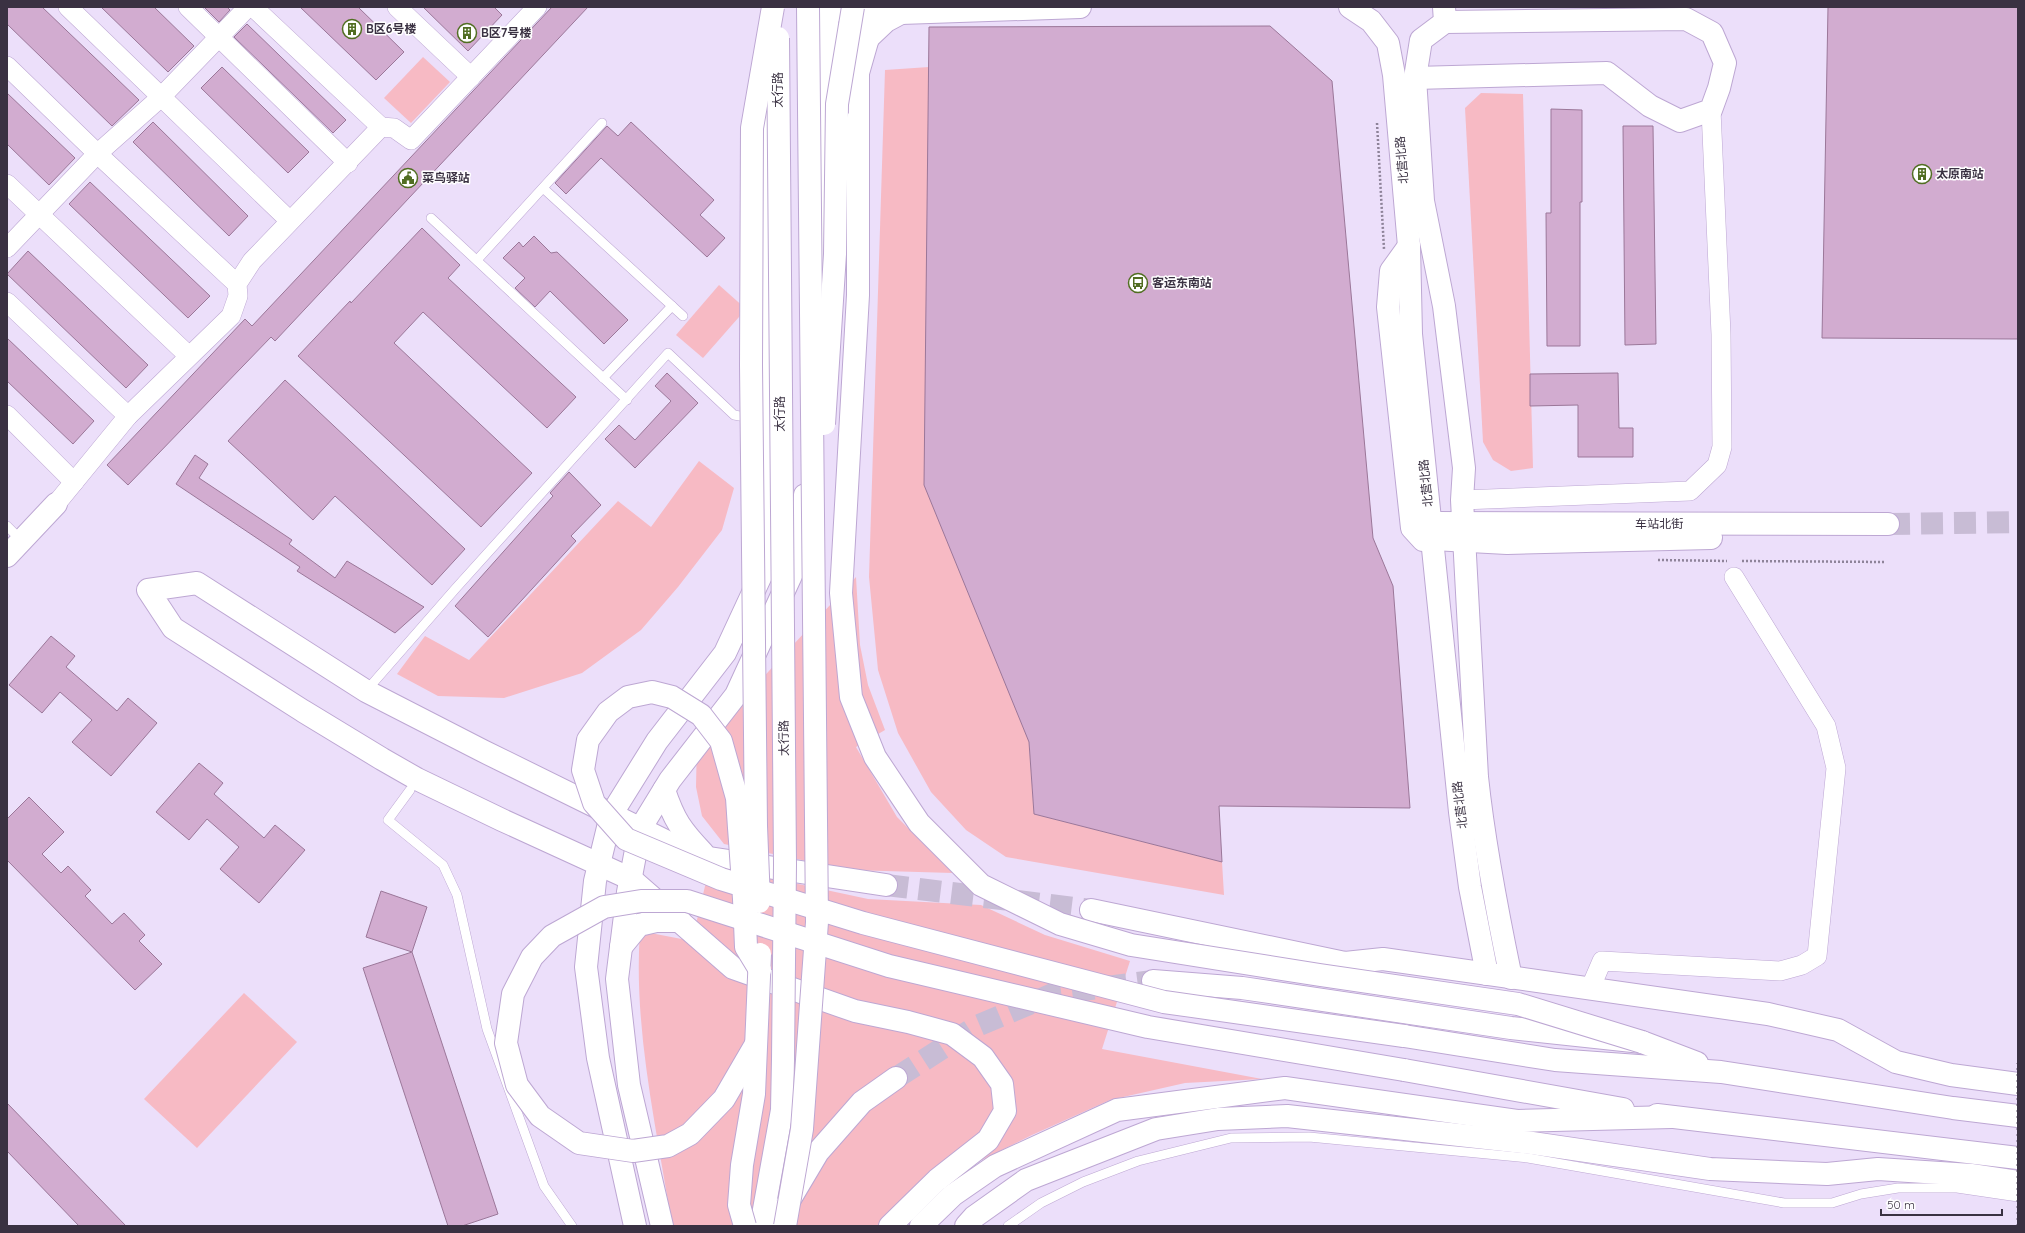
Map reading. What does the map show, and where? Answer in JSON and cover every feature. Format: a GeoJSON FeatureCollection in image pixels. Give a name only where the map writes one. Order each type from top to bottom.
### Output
{"type":"FeatureCollection","features":[{"type":"Feature","properties":{"kind":"main road"},"geometry":{"type":"LineString","coordinates":[[635,1226],[598,1058],[586,967],[595,882],[612,815],[657,741],[724,653],[764,569],[772,492],[768,421],[761,7]]}},
{"type":"Feature","properties":{"kind":"main road"},"geometry":{"type":"LineString","coordinates":[[745,1226],[739,1205],[742,1165],[754,1094],[761,943],[756,826],[751,365],[752,128],[773,7]]}},
{"type":"Feature","properties":{"kind":"main road","name":"太行路"},"geometry":{"type":"LineString","coordinates":[[761,1226],[782,1110],[785,822],[778,7]]}},
{"type":"Feature","properties":{"kind":"main road"},"geometry":{"type":"LineString","coordinates":[[812,542],[826,405],[834,270],[837,104],[853,7]]}},
{"type":"Feature","properties":{"kind":"main road"},"geometry":{"type":"LineString","coordinates":[[819,8],[907,10],[1080,7]]}},
{"type":"Feature","properties":{"kind":"main road","name":"北营北路"},"geometry":{"type":"LineString","coordinates":[[1350,7],[1371,21],[1388,44],[1394,75],[1409,246],[1411,334],[1460,812],[1474,909],[1487,974]]}},
{"type":"Feature","properties":{"kind":"main road"},"geometry":{"type":"LineString","coordinates":[[785,1226],[803,1121],[817,922],[812,542],[819,8]]}},
{"type":"Feature","properties":{"kind":"main road"},"geometry":{"type":"LineString","coordinates":[[819,8],[858,120]]}},
{"type":"Feature","properties":{"kind":"main road"},"geometry":{"type":"LineString","coordinates":[[662,1226],[629,1085],[617,979],[621,947],[640,829],[664,790],[736,695],[799,558],[823,277],[819,8]]}},
{"type":"Feature","properties":{"kind":"main road"},"geometry":{"type":"LineString","coordinates":[[876,10],[858,73],[858,295],[841,593],[851,697],[875,757],[919,823],[981,885],[1060,924],[1131,945],[1320,976],[1518,1004],[1642,1042],[1721,1072]]}},
{"type":"Feature","properties":{"kind":"main road"},"geometry":{"type":"LineString","coordinates":[[867,41],[868,38],[886,21],[907,10]]}},
{"type":"Feature","properties":{"kind":"main road"},"geometry":{"type":"LineString","coordinates":[[1415,78],[1607,72],[1650,106],[1680,121],[1711,110],[1719,88],[1725,63],[1712,33],[1686,19],[1444,15]]}},
{"type":"Feature","properties":{"kind":"main road","name":"北营北路"},"geometry":{"type":"LineString","coordinates":[[1444,15],[1421,40],[1415,78],[1423,201],[1444,306],[1464,468],[1462,500],[1477,777],[1481,816],[1491,880],[1511,978]]}},
{"type":"Feature","properties":{"kind":"main road"},"geometry":{"type":"LineString","coordinates":[[1409,246],[1392,271],[1388,307],[1412,528],[1423,540],[1432,531]]}},
{"type":"Feature","properties":{"kind":"main road"},"geometry":{"type":"LineString","coordinates":[[1425,473],[1436,490],[1450,493],[1457,485],[1464,468]]}},
{"type":"Feature","properties":{"kind":"main road"},"geometry":{"type":"LineString","coordinates":[[12,541],[56,504]]}},
{"type":"Feature","properties":{"kind":"main road","name":"车站北街"},"geometry":{"type":"LineString","coordinates":[[1432,531],[1888,529]]}},
{"type":"Feature","properties":{"kind":"main road"},"geometry":{"type":"LineString","coordinates":[[886,885],[696,856],[483,751],[366,691],[196,583],[148,590],[173,628],[303,711],[416,780],[631,879],[733,968],[855,1011],[908,1022],[952,1034],[983,1057],[1002,1084],[1005,1111],[988,1140],[937,1180],[890,1226]]}},
{"type":"Feature","properties":{"kind":"main road"},"geometry":{"type":"LineString","coordinates":[[760,970],[746,947],[744,892],[743,884],[737,798],[721,741],[701,715],[672,697],[652,692],[628,698],[608,712],[588,740],[583,770],[594,803],[626,839],[721,880],[743,886],[751,889],[863,923],[1164,1002],[1404,1036],[1555,1060],[1721,1072],[1953,1108],[2018,1116]]}},
{"type":"Feature","properties":{"kind":"main road"},"geometry":{"type":"LineString","coordinates":[[664,790],[670,808],[682,831],[709,858]]}},
{"type":"Feature","properties":{"kind":"main road"},"geometry":{"type":"LineString","coordinates":[[756,1044],[724,1099],[690,1134],[668,1146],[633,1150],[579,1143],[540,1116],[517,1085],[506,1043],[513,994],[532,957],[552,936],[604,907],[641,901],[687,900],[896,968],[1148,1027],[1672,1117],[2018,1158]]}},
{"type":"Feature","properties":{"kind":"main road"},"geometry":{"type":"LineString","coordinates":[[1091,910],[1345,963],[1383,959],[1768,1014],[1838,1030],[1896,1062],[1951,1075],[2018,1084]]}},
{"type":"Feature","properties":{"kind":"main road"},"geometry":{"type":"LineString","coordinates":[[621,947],[639,925],[656,921],[680,921]]}},
{"type":"Feature","properties":{"kind":"main road"},"geometry":{"type":"LineString","coordinates":[[1154,981],[1242,988],[1511,1028],[1642,1042]]}},
{"type":"Feature","properties":{"kind":"main road"},"geometry":{"type":"LineString","coordinates":[[774,1226],[818,1152],[862,1102],[896,1078]]}},
{"type":"Feature","properties":{"kind":"main road"},"geometry":{"type":"LineString","coordinates":[[921,1226],[953,1195],[995,1166],[1117,1110],[1285,1088],[1517,1121],[1672,1117]]}},
{"type":"Feature","properties":{"kind":"main road"},"geometry":{"type":"LineString","coordinates":[[966,1226],[974,1217],[1026,1180],[1156,1129],[1218,1119],[1287,1116],[1532,1143],[1710,1169],[1828,1174],[1878,1169],[1971,1175],[2018,1182]]}},
{"type":"Feature","properties":{"kind":"street"},"geometry":{"type":"LineString","coordinates":[[68,7],[160,98],[290,221]]}},
{"type":"Feature","properties":{"kind":"street"},"geometry":{"type":"LineString","coordinates":[[188,7],[348,163]]}},
{"type":"Feature","properties":{"kind":"street"},"geometry":{"type":"LineString","coordinates":[[7,248],[98,154],[160,98],[220,38],[248,7]]}},
{"type":"Feature","properties":{"kind":"street"},"geometry":{"type":"LineString","coordinates":[[253,7],[381,127],[394,128],[411,140],[471,77],[533,8]]}},
{"type":"Feature","properties":{"kind":"street"},"geometry":{"type":"LineString","coordinates":[[397,7],[471,77]]}},
{"type":"Feature","properties":{"kind":"street"},"geometry":{"type":"LineString","coordinates":[[7,66],[98,154],[237,284]]}},
{"type":"Feature","properties":{"kind":"street"},"geometry":{"type":"LineString","coordinates":[[1462,500],[1690,491],[1717,465],[1722,447],[1721,334],[1711,110]]}},
{"type":"Feature","properties":{"kind":"street"},"geometry":{"type":"LineString","coordinates":[[56,504],[128,416],[231,316],[238,296],[237,284],[252,261],[381,127]]}},
{"type":"Feature","properties":{"kind":"street"},"geometry":{"type":"LineString","coordinates":[[7,184],[189,356]]}},
{"type":"Feature","properties":{"kind":"street"},"geometry":{"type":"LineString","coordinates":[[7,302],[128,416]]}},
{"type":"Feature","properties":{"kind":"street"},"geometry":{"type":"LineString","coordinates":[[7,415],[74,482]]}},
{"type":"Feature","properties":{"kind":"street"},"geometry":{"type":"LineString","coordinates":[[1590,989],[1602,961],[1780,971],[1802,965],[1817,956],[1836,768],[1826,726],[1734,576]]}},
{"type":"Feature","properties":{"kind":"lane"},"geometry":{"type":"LineString","coordinates":[[477,260],[602,123]]}},
{"type":"Feature","properties":{"kind":"lane"},"geometry":{"type":"LineString","coordinates":[[543,188],[683,316]]}},
{"type":"Feature","properties":{"kind":"lane"},"geometry":{"type":"LineString","coordinates":[[431,218],[627,400]]}},
{"type":"Feature","properties":{"kind":"lane"},"geometry":{"type":"LineString","coordinates":[[603,378],[672,306]]}},
{"type":"Feature","properties":{"kind":"lane"},"geometry":{"type":"LineString","coordinates":[[366,691],[456,588],[668,353],[734,415],[768,421]]}},
{"type":"Feature","properties":{"kind":"lane"},"geometry":{"type":"LineString","coordinates":[[416,780],[388,820],[443,865],[457,895],[487,1029],[544,1186],[572,1226]]}},
{"type":"Feature","properties":{"kind":"lane"},"geometry":{"type":"LineString","coordinates":[[1008,1226],[1041,1203],[1083,1182],[1138,1161],[1231,1138],[1309,1137],[1528,1158],[1784,1203],[1832,1203],[1861,1194],[1898,1188],[1957,1188],[2018,1197]]}},
{"type":"Feature","properties":{"kind":"path"},"geometry":{"type":"LineString","coordinates":[[1377,123],[1384,251]]}},
{"type":"Feature","properties":{"kind":"path"},"geometry":{"type":"LineString","coordinates":[[1656,560],[1884,562]]}},
{"type":"Feature","properties":{"kind":"shaded area"},"geometry":{"type":"Polygon","coordinates":[[[423,57],[450,82],[411,123],[384,98],[423,57]]]}},
{"type":"Feature","properties":{"kind":"shaded area"},"geometry":{"type":"Polygon","coordinates":[[[929,67],[1029,742],[1034,814],[1222,862],[1224,895],[1006,857],[966,830],[931,792],[898,733],[878,670],[869,577],[885,70],[929,67]]]}},
{"type":"Feature","properties":{"kind":"shaded area"},"geometry":{"type":"Polygon","coordinates":[[[1481,93],[1523,94],[1533,468],[1511,471],[1493,460],[1483,442],[1465,108],[1481,93]]]}},
{"type":"Feature","properties":{"kind":"shaded area"},"geometry":{"type":"Polygon","coordinates":[[[719,285],[746,309],[703,358],[676,335],[719,285]]]}},
{"type":"Feature","properties":{"kind":"shaded area"},"geometry":{"type":"Polygon","coordinates":[[[699,461],[734,488],[722,530],[678,587],[641,630],[582,673],[504,698],[438,696],[397,674],[425,636],[469,660],[618,501],[651,527],[699,461]]]}},
{"type":"Feature","properties":{"kind":"shaded area"},"geometry":{"type":"Polygon","coordinates":[[[856,577],[860,645],[868,685],[885,730],[856,747],[897,817],[953,873],[850,870],[724,844],[702,816],[696,787],[697,739],[742,700],[856,577]]]}},
{"type":"Feature","properties":{"kind":"shaded area"},"geometry":{"type":"Polygon","coordinates":[[[710,865],[868,899],[981,905],[1045,935],[1130,961],[1102,1049],[1262,1079],[1185,1083],[1110,1100],[1032,1135],[982,1160],[968,1145],[886,1226],[672,1226],[653,1116],[643,1042],[639,968],[640,931],[692,941],[710,865]]]}},
{"type":"Feature","properties":{"kind":"shaded area"},"geometry":{"type":"Polygon","coordinates":[[[244,993],[297,1042],[197,1148],[144,1099],[244,993]]]}},
{"type":"Feature","properties":{"kind":"building"},"geometry":{"type":"Polygon","coordinates":[[[7,7],[42,7],[139,100],[112,126],[7,24],[7,7]]]}},
{"type":"Feature","properties":{"kind":"building"},"geometry":{"type":"Polygon","coordinates":[[[101,7],[154,7],[194,46],[168,72],[101,7]]]}},
{"type":"Feature","properties":{"kind":"building"},"geometry":{"type":"Polygon","coordinates":[[[204,7],[227,7],[230,10],[219,22],[204,7]]]}},
{"type":"Feature","properties":{"kind":"building","name":"B区6号楼"},"geometry":{"type":"Polygon","coordinates":[[[300,7],[358,7],[404,52],[376,80],[300,7]]]}},
{"type":"Feature","properties":{"kind":"building","name":"B区7号楼"},"geometry":{"type":"Polygon","coordinates":[[[423,7],[494,7],[502,15],[468,51],[423,7]]]}},
{"type":"Feature","properties":{"kind":"building"},"geometry":{"type":"Polygon","coordinates":[[[552,7],[588,7],[275,341],[271,337],[128,485],[107,465],[245,319],[252,326],[552,7]]]}},
{"type":"Feature","properties":{"kind":"building","name":"太原南站"},"geometry":{"type":"Polygon","coordinates":[[[1828,7],[2018,7],[2018,339],[1822,338],[1828,7]]]}},
{"type":"Feature","properties":{"kind":"building"},"geometry":{"type":"Polygon","coordinates":[[[247,24],[346,120],[333,133],[234,37],[247,24]]]}},
{"type":"Feature","properties":{"kind":"building","name":"客运东南站"},"geometry":{"type":"Polygon","coordinates":[[[1270,26],[1332,81],[1373,538],[1393,586],[1410,808],[1219,806],[1222,862],[1034,814],[1029,742],[924,485],[929,27],[1270,26]]]}},
{"type":"Feature","properties":{"kind":"building"},"geometry":{"type":"Polygon","coordinates":[[[222,67],[309,152],[288,173],[201,88],[222,67]]]}},
{"type":"Feature","properties":{"kind":"building"},"geometry":{"type":"Polygon","coordinates":[[[7,93],[75,158],[49,185],[7,144],[7,93]]]}},
{"type":"Feature","properties":{"kind":"building"},"geometry":{"type":"Polygon","coordinates":[[[1551,109],[1582,110],[1582,202],[1580,202],[1580,346],[1547,346],[1546,213],[1551,213],[1551,109]]]}},
{"type":"Feature","properties":{"kind":"building"},"geometry":{"type":"Polygon","coordinates":[[[153,122],[248,216],[229,236],[133,142],[153,122]]]}},
{"type":"Feature","properties":{"kind":"building"},"geometry":{"type":"Polygon","coordinates":[[[631,122],[714,200],[700,215],[725,238],[707,257],[601,158],[566,194],[555,183],[607,126],[618,136],[631,122]]]}},
{"type":"Feature","properties":{"kind":"building"},"geometry":{"type":"Polygon","coordinates":[[[1623,126],[1653,126],[1656,344],[1625,345],[1623,126]]]}},
{"type":"Feature","properties":{"kind":"building"},"geometry":{"type":"Polygon","coordinates":[[[90,182],[210,296],[188,318],[69,204],[90,182]]]}},
{"type":"Feature","properties":{"kind":"building"},"geometry":{"type":"Polygon","coordinates":[[[422,228],[460,265],[448,278],[576,397],[547,428],[423,312],[394,343],[532,473],[481,527],[298,356],[422,228]]]}},
{"type":"Feature","properties":{"kind":"building"},"geometry":{"type":"Polygon","coordinates":[[[534,236],[551,253],[557,252],[628,320],[604,344],[550,291],[535,307],[515,288],[525,278],[503,258],[519,242],[523,247],[534,236]]]}},
{"type":"Feature","properties":{"kind":"building"},"geometry":{"type":"Polygon","coordinates":[[[28,251],[148,365],[126,388],[7,274],[28,251]]]}},
{"type":"Feature","properties":{"kind":"building"},"geometry":{"type":"Polygon","coordinates":[[[7,338],[94,421],[73,444],[7,381],[7,338]]]}},
{"type":"Feature","properties":{"kind":"building"},"geometry":{"type":"Polygon","coordinates":[[[667,373],[698,403],[635,468],[605,439],[619,425],[635,440],[671,401],[655,386],[667,373]]]}},
{"type":"Feature","properties":{"kind":"building"},"geometry":{"type":"Polygon","coordinates":[[[1618,373],[1619,428],[1633,428],[1633,457],[1578,457],[1578,405],[1530,406],[1530,374],[1618,373]]]}},
{"type":"Feature","properties":{"kind":"building"},"geometry":{"type":"Polygon","coordinates":[[[285,380],[465,549],[432,585],[335,496],[313,520],[228,441],[285,380]]]}},
{"type":"Feature","properties":{"kind":"building"},"geometry":{"type":"Polygon","coordinates":[[[195,455],[208,464],[199,478],[292,540],[289,544],[335,578],[347,561],[424,607],[395,633],[297,571],[300,567],[176,484],[195,455]]]}},
{"type":"Feature","properties":{"kind":"building"},"geometry":{"type":"Polygon","coordinates":[[[569,472],[601,505],[571,536],[576,541],[488,637],[455,606],[553,496],[550,493],[569,472]]]}},
{"type":"Feature","properties":{"kind":"building"},"geometry":{"type":"Polygon","coordinates":[[[51,636],[75,656],[66,667],[117,711],[128,698],[157,723],[111,776],[72,742],[92,720],[60,692],[42,713],[9,685],[51,636]]]}},
{"type":"Feature","properties":{"kind":"building"},"geometry":{"type":"Polygon","coordinates":[[[199,763],[223,783],[214,794],[264,838],[275,825],[305,850],[259,903],[220,869],[239,847],[207,819],[189,840],[156,812],[199,763]]]}},
{"type":"Feature","properties":{"kind":"building"},"geometry":{"type":"Polygon","coordinates":[[[29,797],[64,832],[42,854],[61,873],[68,866],[91,890],[85,896],[112,924],[124,913],[145,935],[139,941],[162,964],[135,990],[7,860],[7,819],[29,797]]]}},
{"type":"Feature","properties":{"kind":"building"},"geometry":{"type":"Polygon","coordinates":[[[381,891],[427,907],[412,952],[366,937],[381,891]]]}},
{"type":"Feature","properties":{"kind":"building"},"geometry":{"type":"Polygon","coordinates":[[[412,952],[498,1214],[462,1226],[448,1226],[363,968],[412,952]]]}},
{"type":"Feature","properties":{"kind":"building"},"geometry":{"type":"Polygon","coordinates":[[[7,1103],[126,1226],[79,1226],[7,1151],[7,1103]]]}},
{"type":"Feature","properties":{"kind":"tunnel"},"geometry":{"type":"LineString","coordinates":[[1888,524],[2018,522]]}},
{"type":"Feature","properties":{"kind":"tunnel"},"geometry":{"type":"LineString","coordinates":[[886,885],[1091,910]]}},
{"type":"Feature","properties":{"kind":"tunnel"},"geometry":{"type":"LineString","coordinates":[[896,1078],[977,1026],[1053,994],[1153,981]]}},
{"type":"Feature","properties":{"kind":"railway"},"geometry":{"type":"LineString","coordinates":[[2018,1063],[2018,1226]]}},
{"type":"Feature","properties":{"kind":"place","name":"B区6号楼"},"geometry":{"type":"Point","coordinates":[352,29]}},
{"type":"Feature","properties":{"kind":"place","name":"B区7号楼"},"geometry":{"type":"Point","coordinates":[467,33]}},
{"type":"Feature","properties":{"kind":"place","name":"太原南站"},"geometry":{"type":"Point","coordinates":[1922,174]}},
{"type":"Feature","properties":{"kind":"place","name":"菜鸟驿站"},"geometry":{"type":"Point","coordinates":[408,178]}},
{"type":"Feature","properties":{"kind":"place","name":"客运东南站"},"geometry":{"type":"Point","coordinates":[1138,283]}}]}
